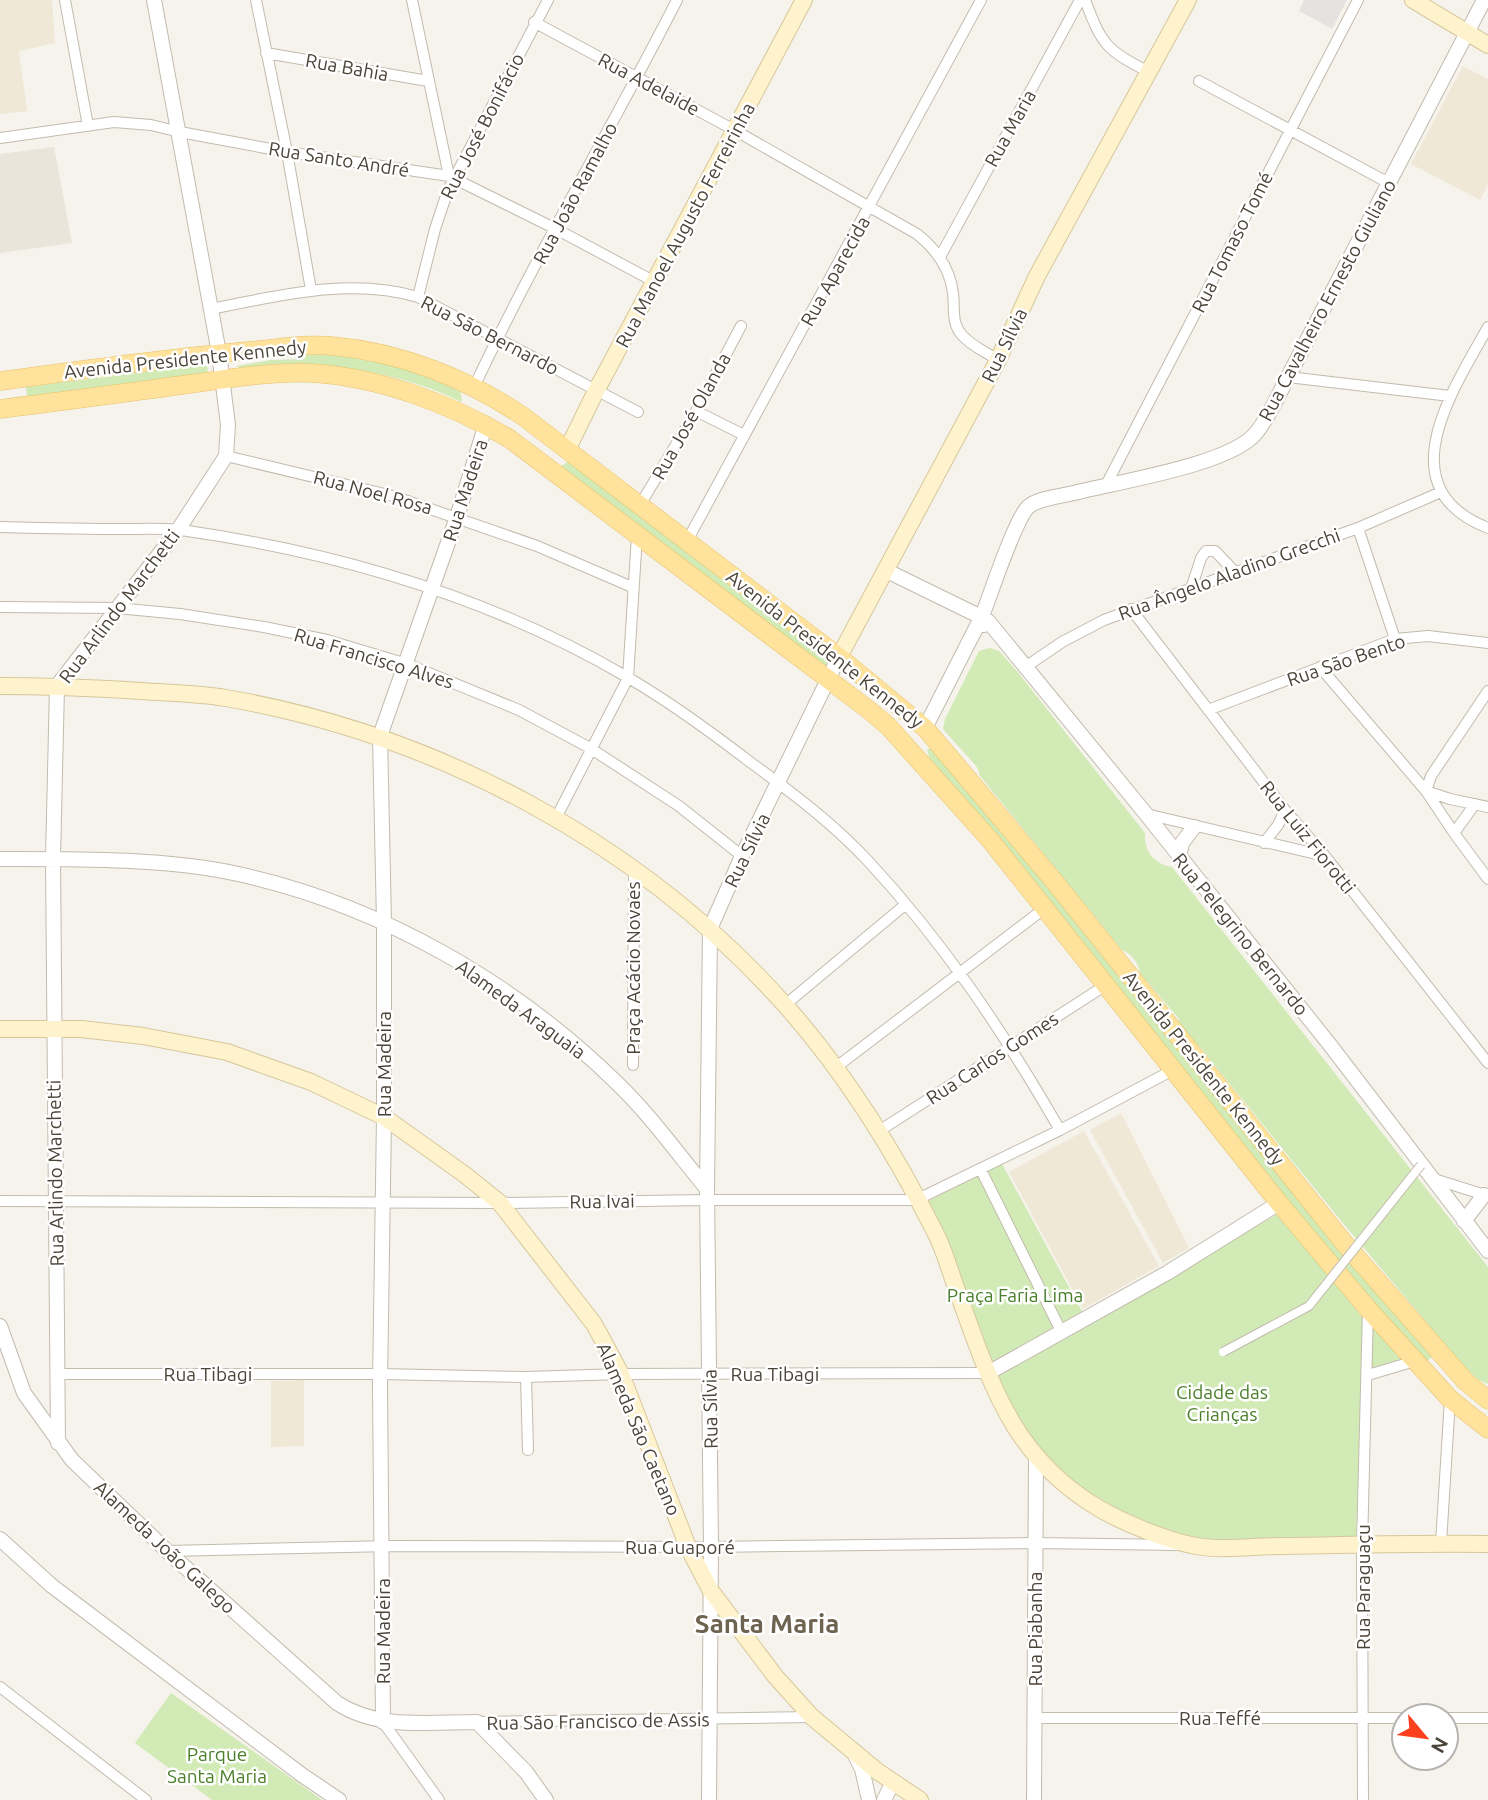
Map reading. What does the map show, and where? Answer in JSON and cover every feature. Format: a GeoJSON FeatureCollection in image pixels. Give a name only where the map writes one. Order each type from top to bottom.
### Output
{"type":"FeatureCollection","features":[{"type":"Feature","properties":{"kind":"main road","name":"Rua Manoel Augusto Ferreirinha"},"geometry":{"type":"LineString","coordinates":[[567,450],[804,0]]}},
{"type":"Feature","properties":{"kind":"main road","name":"Rua Sílvia"},"geometry":{"type":"LineString","coordinates":[[839,657],[998,360],[1037,276],[1188,0]]}},
{"type":"Feature","properties":{"kind":"main road"},"geometry":{"type":"LineString","coordinates":[[1413,0],[1488,45]]}},
{"type":"Feature","properties":{"kind":"main road","name":"Avenida Presidente Kennedy"},"geometry":{"type":"LineString","coordinates":[[4,380],[219,353],[307,345],[333,346],[408,361],[474,387],[506,405],[839,657],[925,728],[1054,881],[1345,1244],[1466,1382],[1488,1400]]}},
{"type":"Feature","properties":{"kind":"main road","name":"Avenida Presidente Kennedy"},"geometry":{"type":"LineString","coordinates":[[0,409],[250,375],[339,375],[418,396],[486,424],[538,458],[888,726],[933,774],[1045,908],[1279,1203],[1368,1309],[1450,1399],[1488,1429]]}},
{"type":"Feature","properties":{"kind":"main road"},"geometry":{"type":"LineString","coordinates":[[0,399],[9,388],[4,380]]}},
{"type":"Feature","properties":{"kind":"main road"},"geometry":{"type":"LineString","coordinates":[[474,387],[476,401],[486,424]]}},
{"type":"Feature","properties":{"kind":"main road"},"geometry":{"type":"LineString","coordinates":[[538,458],[554,460],[561,458],[567,450]]}},
{"type":"Feature","properties":{"kind":"main road"},"geometry":{"type":"LineString","coordinates":[[839,657],[845,692]]}},
{"type":"Feature","properties":{"kind":"main road"},"geometry":{"type":"LineString","coordinates":[[0,685],[57,686],[223,698],[285,710],[380,736],[448,763],[556,818],[634,871],[710,929],[785,1005],[835,1068],[879,1131],[937,1235],[988,1373],[1015,1430],[1036,1458],[1069,1488],[1113,1516],[1194,1546],[1488,1544]]}},
{"type":"Feature","properties":{"kind":"main road"},"geometry":{"type":"LineString","coordinates":[[888,726],[910,734],[919,733],[925,728]]}},
{"type":"Feature","properties":{"kind":"main road"},"geometry":{"type":"LineString","coordinates":[[925,728],[923,748],[933,774]]}},
{"type":"Feature","properties":{"kind":"main road","name":"Alameda São Caetano"},"geometry":{"type":"LineString","coordinates":[[0,1029],[81,1029],[143,1036],[227,1052],[311,1082],[384,1118],[464,1174],[500,1203],[594,1324],[621,1374],[688,1547],[710,1591],[775,1676],[812,1717],[893,1782],[920,1800]]}},
{"type":"Feature","properties":{"kind":"main road"},"geometry":{"type":"LineString","coordinates":[[1368,1309],[1374,1299],[1394,1300]]}},
{"type":"Feature","properties":{"kind":"main road"},"geometry":{"type":"LineString","coordinates":[[1415,1361],[1427,1355],[1434,1346]]}},
{"type":"Feature","properties":{"kind":"street"},"geometry":{"type":"LineString","coordinates":[[65,0],[88,126]]}},
{"type":"Feature","properties":{"kind":"street"},"geometry":{"type":"LineString","coordinates":[[154,0],[219,353],[228,425],[226,456]]}},
{"type":"Feature","properties":{"kind":"street"},"geometry":{"type":"LineString","coordinates":[[256,0],[288,152],[311,290]]}},
{"type":"Feature","properties":{"kind":"street"},"geometry":{"type":"LineString","coordinates":[[412,0],[451,177]]}},
{"type":"Feature","properties":{"kind":"street","name":"Rua José Bonifácio"},"geometry":{"type":"LineString","coordinates":[[418,297],[451,177],[548,0]]}},
{"type":"Feature","properties":{"kind":"street","name":"Rua João Ramalho"},"geometry":{"type":"LineString","coordinates":[[474,387],[677,0]]}},
{"type":"Feature","properties":{"kind":"street","name":"Rua Aparecida"},"geometry":{"type":"LineString","coordinates":[[687,541],[981,0]]}},
{"type":"Feature","properties":{"kind":"street"},"geometry":{"type":"LineString","coordinates":[[1082,0],[1107,46],[1122,58],[1149,72]]}},
{"type":"Feature","properties":{"kind":"street","name":"Rua Maria"},"geometry":{"type":"LineString","coordinates":[[940,257],[1082,0]]}},
{"type":"Feature","properties":{"kind":"street","name":"Rua Tomaso Tomé"},"geometry":{"type":"LineString","coordinates":[[1106,485],[1357,0]]}},
{"type":"Feature","properties":{"kind":"street","name":"Rua Cavalheiro Ernesto Giuliano"},"geometry":{"type":"LineString","coordinates":[[925,728],[981,618],[1018,524],[1029,506],[1211,459],[1248,441],[1260,427],[1483,0]]}},
{"type":"Feature","properties":{"kind":"street","name":"Rua Adelaide"},"geometry":{"type":"LineString","coordinates":[[534,22],[871,205],[917,234],[940,257],[951,279],[957,328],[970,343],[998,360]]}},
{"type":"Feature","properties":{"kind":"street","name":"Rua Bahia"},"geometry":{"type":"LineString","coordinates":[[266,53],[428,81]]}},
{"type":"Feature","properties":{"kind":"street"},"geometry":{"type":"LineString","coordinates":[[1199,81],[1387,182]]}},
{"type":"Feature","properties":{"kind":"street","name":"Rua Santo André"},"geometry":{"type":"LineString","coordinates":[[0,138],[128,122],[288,152],[451,177],[655,282]]}},
{"type":"Feature","properties":{"kind":"street","name":"Rua São Bernardo"},"geometry":{"type":"LineString","coordinates":[[210,309],[311,290],[381,288],[418,297],[638,412]]}},
{"type":"Feature","properties":{"kind":"street","name":"Rua José Olanda"},"geometry":{"type":"LineString","coordinates":[[640,505],[741,326]]}},
{"type":"Feature","properties":{"kind":"street"},"geometry":{"type":"LineString","coordinates":[[1488,327],[1450,396],[1440,422],[1434,455],[1441,492],[1459,512],[1488,528]]}},
{"type":"Feature","properties":{"kind":"street"},"geometry":{"type":"LineString","coordinates":[[1288,377],[1450,396]]}},
{"type":"Feature","properties":{"kind":"street"},"geometry":{"type":"LineString","coordinates":[[695,411],[744,435]]}},
{"type":"Feature","properties":{"kind":"street","name":"Rua Madeira"},"geometry":{"type":"LineString","coordinates":[[383,1722],[380,1374],[384,922],[380,736],[457,517],[486,424]]}},
{"type":"Feature","properties":{"kind":"street","name":"Rua Noel Rosa"},"geometry":{"type":"LineString","coordinates":[[226,456],[359,486],[457,517],[571,559],[632,587]]}},
{"type":"Feature","properties":{"kind":"street","name":"Rua Arlindo Marchetti"},"geometry":{"type":"LineString","coordinates":[[58,1443],[53,859],[57,686],[178,530],[226,456]]}},
{"type":"Feature","properties":{"kind":"street","name":"Rua Ângelo Aladino Grecchi"},"geometry":{"type":"LineString","coordinates":[[1024,668],[1080,632],[1131,609],[1358,528],[1441,492]]}},
{"type":"Feature","properties":{"kind":"street"},"geometry":{"type":"LineString","coordinates":[[0,527],[178,530],[364,566],[432,589],[530,629],[628,678],[698,724],[779,783],[867,859],[960,971],[1011,1046],[1060,1130]]}},
{"type":"Feature","properties":{"kind":"street"},"geometry":{"type":"LineString","coordinates":[[1358,528],[1395,639]]}},
{"type":"Feature","properties":{"kind":"street"},"geometry":{"type":"LineString","coordinates":[[556,818],[628,678],[637,534]]}},
{"type":"Feature","properties":{"kind":"street"},"geometry":{"type":"LineString","coordinates":[[1192,586],[1200,558],[1206,551],[1215,551],[1234,571]]}},
{"type":"Feature","properties":{"kind":"street","name":"Rua Pelegrino Bernardo"},"geometry":{"type":"LineString","coordinates":[[885,570],[981,618],[1000,634],[1024,668],[1146,814],[1330,1045],[1488,1251]]}},
{"type":"Feature","properties":{"kind":"street","name":"Rua Francisco Alves"},"geometry":{"type":"LineString","coordinates":[[0,607],[117,608],[276,629],[327,640],[407,664],[519,710],[590,748],[679,806],[742,856]]}},
{"type":"Feature","properties":{"kind":"street","name":"Rua Luiz Fiorotti"},"geometry":{"type":"LineString","coordinates":[[1131,609],[1285,810],[1325,856],[1488,1063]]}},
{"type":"Feature","properties":{"kind":"street","name":"Rua São Bento"},"geometry":{"type":"LineString","coordinates":[[1208,710],[1395,639],[1428,636],[1488,643]]}},
{"type":"Feature","properties":{"kind":"street","name":"Rua Sílvia"},"geometry":{"type":"LineString","coordinates":[[709,1800],[710,929],[742,856],[839,657]]}},
{"type":"Feature","properties":{"kind":"street"},"geometry":{"type":"LineString","coordinates":[[1320,667],[1426,791],[1488,879]]}},
{"type":"Feature","properties":{"kind":"street"},"geometry":{"type":"LineString","coordinates":[[1426,791],[1431,776],[1488,691]]}},
{"type":"Feature","properties":{"kind":"street"},"geometry":{"type":"LineString","coordinates":[[1426,791],[1488,807]]}},
{"type":"Feature","properties":{"kind":"street"},"geometry":{"type":"LineString","coordinates":[[1454,834],[1475,804]]}},
{"type":"Feature","properties":{"kind":"street"},"geometry":{"type":"LineString","coordinates":[[1264,843],[1275,831],[1285,810]]}},
{"type":"Feature","properties":{"kind":"street"},"geometry":{"type":"LineString","coordinates":[[1146,814],[1325,856]]}},
{"type":"Feature","properties":{"kind":"street"},"geometry":{"type":"LineString","coordinates":[[1179,857],[1182,843],[1194,827]]}},
{"type":"Feature","properties":{"kind":"street","name":"Alameda Araguaia"},"geometry":{"type":"LineString","coordinates":[[0,859],[168,864],[237,873],[310,894],[384,922],[450,957],[505,992],[571,1042],[637,1105],[708,1194]]}},
{"type":"Feature","properties":{"kind":"street","name":"Praça Acácio Novaes"},"geometry":{"type":"LineString","coordinates":[[633,1065],[634,871]]}},
{"type":"Feature","properties":{"kind":"street"},"geometry":{"type":"LineString","coordinates":[[785,1005],[906,904]]}},
{"type":"Feature","properties":{"kind":"street"},"geometry":{"type":"LineString","coordinates":[[835,1068],[1045,908]]}},
{"type":"Feature","properties":{"kind":"street","name":"Rua Carlos Gomes"},"geometry":{"type":"LineString","coordinates":[[879,1131],[1106,985]]}},
{"type":"Feature","properties":{"kind":"street","name":"Rua Ivai"},"geometry":{"type":"LineString","coordinates":[[0,1202],[56,1200],[500,1203],[708,1194],[916,1200],[981,1170],[1173,1070]]}},
{"type":"Feature","properties":{"kind":"street"},"geometry":{"type":"LineString","coordinates":[[1223,1352],[1309,1306],[1421,1165]]}},
{"type":"Feature","properties":{"kind":"street"},"geometry":{"type":"LineString","coordinates":[[981,1170],[1062,1333]]}},
{"type":"Feature","properties":{"kind":"street"},"geometry":{"type":"LineString","coordinates":[[1431,1178],[1486,1196],[1464,1220]]}},
{"type":"Feature","properties":{"kind":"street","name":"Rua Tibagi"},"geometry":{"type":"LineString","coordinates":[[58,1374],[526,1377],[621,1374],[988,1373],[1167,1273],[1279,1203]]}},
{"type":"Feature","properties":{"kind":"street","name":"Rua Paraguaçu"},"geometry":{"type":"LineString","coordinates":[[1363,1800],[1362,1545],[1368,1309]]}},
{"type":"Feature","properties":{"kind":"street","name":"Alameda João Galego"},"geometry":{"type":"LineString","coordinates":[[0,1326],[24,1393],[58,1443],[97,1485],[337,1703],[361,1716],[383,1722]]}},
{"type":"Feature","properties":{"kind":"street"},"geometry":{"type":"LineString","coordinates":[[1368,1375],[1415,1361]]}},
{"type":"Feature","properties":{"kind":"street"},"geometry":{"type":"LineString","coordinates":[[526,1377],[528,1450]]}},
{"type":"Feature","properties":{"kind":"street"},"geometry":{"type":"LineString","coordinates":[[1441,1543],[1450,1399]]}},
{"type":"Feature","properties":{"kind":"street","name":"Rua Piabanha"},"geometry":{"type":"LineString","coordinates":[[1034,1800],[1036,1458]]}},
{"type":"Feature","properties":{"kind":"street"},"geometry":{"type":"LineString","coordinates":[[0,1539],[52,1586],[339,1800]]}},
{"type":"Feature","properties":{"kind":"street","name":"Rua Guaporé"},"geometry":{"type":"LineString","coordinates":[[167,1551],[383,1546],[711,1547],[1035,1543],[1194,1546]]}},
{"type":"Feature","properties":{"kind":"street"},"geometry":{"type":"LineString","coordinates":[[0,1687],[146,1800]]}},
{"type":"Feature","properties":{"kind":"street","name":"Rua São Francisco de Assis"},"geometry":{"type":"LineString","coordinates":[[383,1722],[812,1717]]}},
{"type":"Feature","properties":{"kind":"street","name":"Rua Teffé"},"geometry":{"type":"LineString","coordinates":[[1035,1718],[1390,1718]]}},
{"type":"Feature","properties":{"kind":"street"},"geometry":{"type":"LineString","coordinates":[[1460,1718],[1488,1718]]}},
{"type":"Feature","properties":{"kind":"street"},"geometry":{"type":"LineString","coordinates":[[383,1722],[439,1800]]}},
{"type":"Feature","properties":{"kind":"street"},"geometry":{"type":"LineString","coordinates":[[477,1722],[526,1772],[546,1800]]}},
{"type":"Feature","properties":{"kind":"street"},"geometry":{"type":"LineString","coordinates":[[854,1752],[862,1769],[869,1800]]}},
{"type":"Feature","properties":{"kind":"street"},"geometry":{"type":"LineString","coordinates":[[884,1800],[893,1782]]}},
{"type":"Feature","properties":{"kind":"shaded area"},"geometry":{"type":"Polygon","coordinates":[[[0,0],[52,0],[55,43],[19,51],[27,111],[0,114],[0,0]]]}},
{"type":"Feature","properties":{"kind":"shaded area"},"geometry":{"type":"Polygon","coordinates":[[[1304,0],[1347,0],[1332,29],[1299,11],[1304,0]]]}},
{"type":"Feature","properties":{"kind":"shaded area"},"geometry":{"type":"Polygon","coordinates":[[[1463,66],[1488,79],[1488,185],[1480,200],[1411,164],[1463,66]]]}},
{"type":"Feature","properties":{"kind":"shaded area"},"geometry":{"type":"Polygon","coordinates":[[[54,147],[72,243],[0,253],[0,154],[54,147]]]}},
{"type":"Feature","properties":{"kind":"shaded area"},"geometry":{"type":"Polygon","coordinates":[[[1121,1113],[1189,1248],[1163,1263],[1090,1130],[1121,1113]]]}},
{"type":"Feature","properties":{"kind":"shaded area"},"geometry":{"type":"Polygon","coordinates":[[[1084,1131],[1159,1266],[1083,1309],[1009,1172],[1084,1131]]]}},
{"type":"Feature","properties":{"kind":"shaded area"},"geometry":{"type":"Polygon","coordinates":[[[304,1380],[304,1446],[271,1447],[271,1381],[304,1380]]]}},
{"type":"Feature","properties":{"kind":"green space"},"geometry":{"type":"Polygon","coordinates":[[[307,354],[347,357],[404,369],[460,389],[462,400],[461,402],[408,381],[353,369],[269,366],[241,369],[237,366],[271,360],[304,359],[307,354]]]}},
{"type":"Feature","properties":{"kind":"green space"},"geometry":{"type":"Polygon","coordinates":[[[207,364],[208,374],[27,398],[26,387],[207,364]]]}},
{"type":"Feature","properties":{"kind":"green space"},"geometry":{"type":"Polygon","coordinates":[[[569,461],[828,658],[827,664],[822,667],[560,467],[569,461]]]}},
{"type":"Feature","properties":{"kind":"green space"},"geometry":{"type":"Polygon","coordinates":[[[990,648],[999,651],[1016,670],[1145,833],[1146,846],[1151,856],[1172,867],[1488,1267],[1488,1384],[1474,1376],[1454,1355],[1199,1046],[1178,1027],[1179,1019],[1140,973],[1134,959],[1122,950],[980,776],[977,767],[943,729],[945,719],[979,651],[990,648]]]}},
{"type":"Feature","properties":{"kind":"green space"},"geometry":{"type":"Polygon","coordinates":[[[927,749],[940,753],[1433,1356],[1423,1364],[1389,1327],[929,757],[927,749]]]}},
{"type":"Feature","properties":{"kind":"green space","name":"Praça Faria Lima"},"geometry":{"type":"Polygon","coordinates":[[[1002,1164],[1084,1315],[989,1371],[924,1203],[1002,1164]]]}},
{"type":"Feature","properties":{"kind":"green space","name":"Cidade das Crianças"},"geometry":{"type":"Polygon","coordinates":[[[1279,1213],[1364,1319],[1356,1537],[1211,1541],[1131,1521],[1108,1510],[1033,1450],[992,1377],[1279,1213]]]}},
{"type":"Feature","properties":{"kind":"green space"},"geometry":{"type":"Polygon","coordinates":[[[1373,1327],[1401,1360],[1371,1371],[1373,1327]]]}},
{"type":"Feature","properties":{"kind":"green space","name":"Parque Santa Maria"},"geometry":{"type":"Polygon","coordinates":[[[171,1693],[322,1800],[212,1800],[135,1743],[171,1693]]]}},
{"type":"Feature","properties":{"kind":"district","name":"Santa Maria"},"geometry":{"type":"Point","coordinates":[767,1623]}}]}
